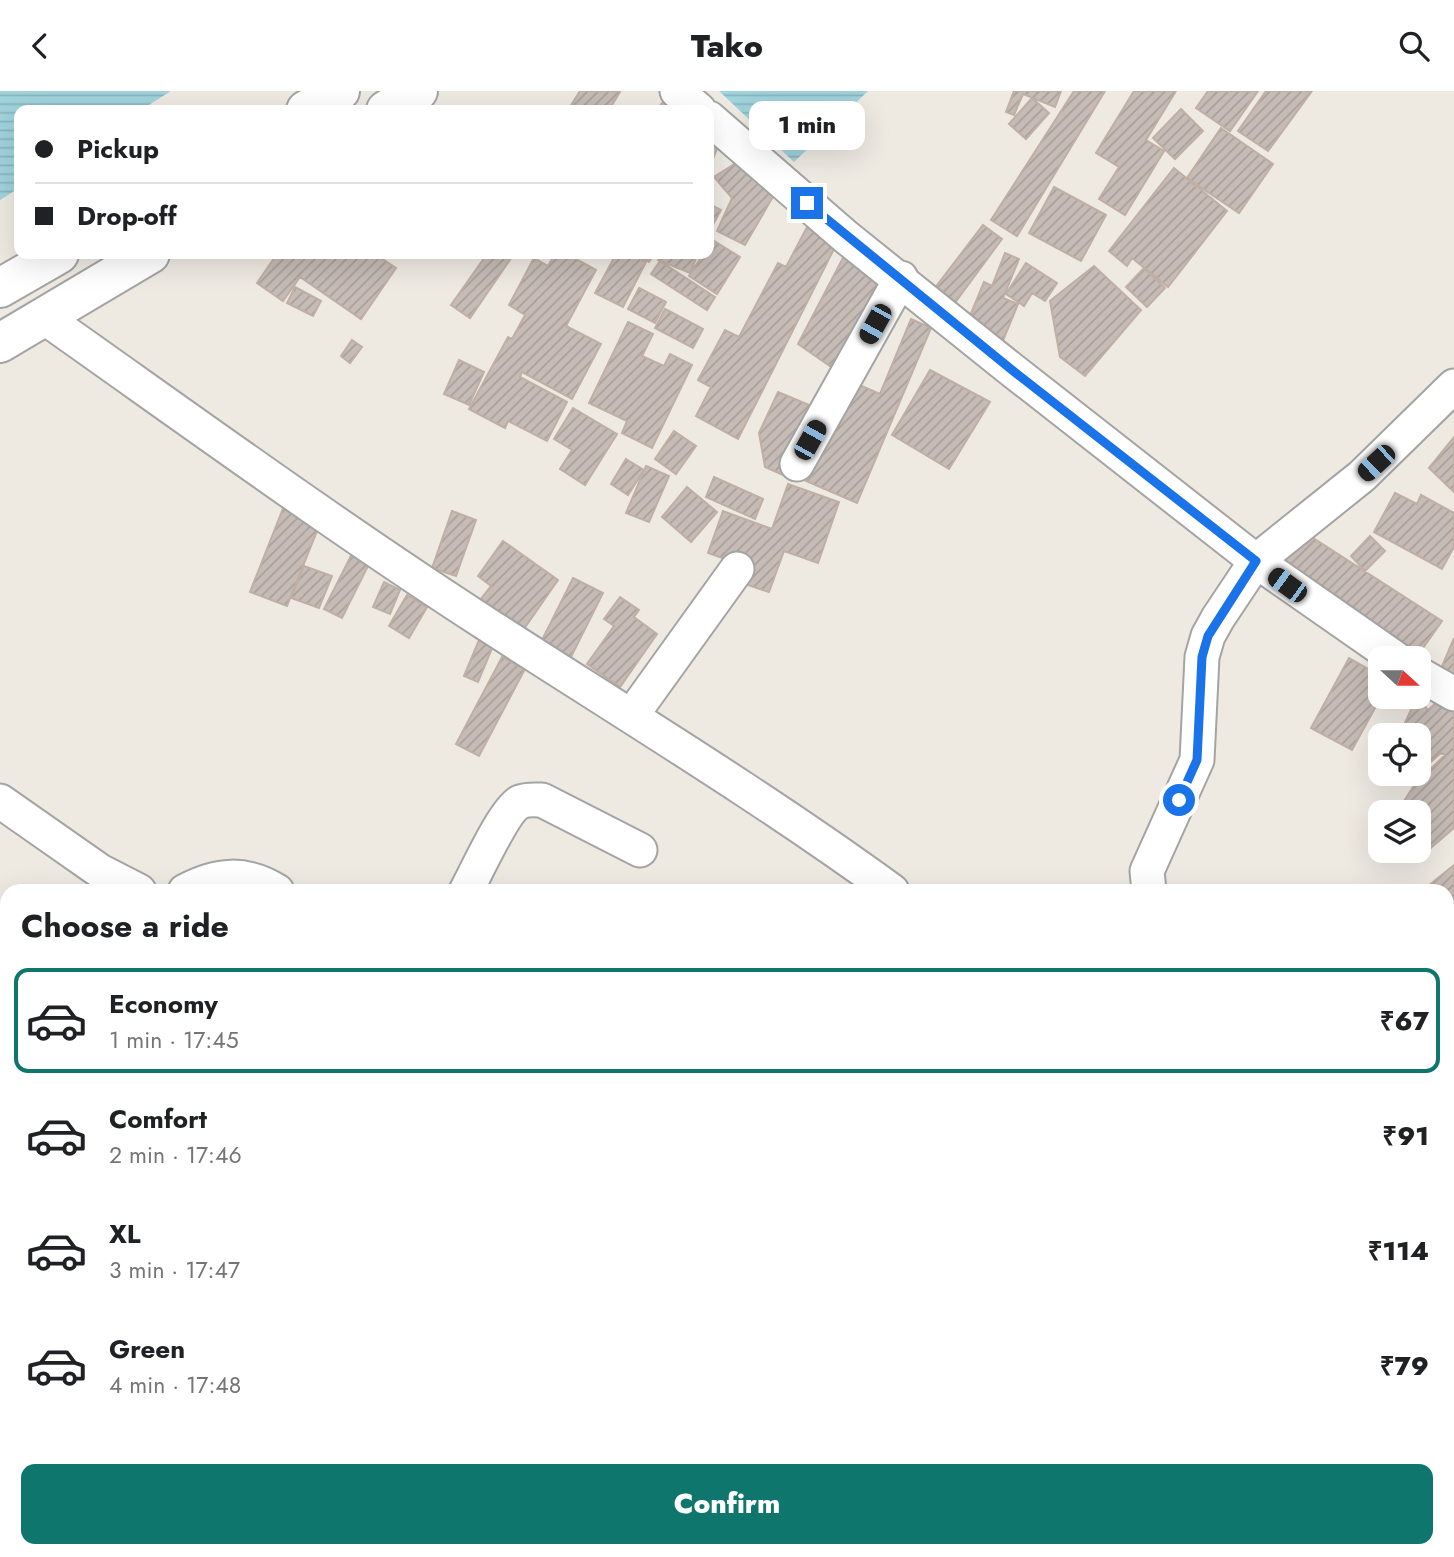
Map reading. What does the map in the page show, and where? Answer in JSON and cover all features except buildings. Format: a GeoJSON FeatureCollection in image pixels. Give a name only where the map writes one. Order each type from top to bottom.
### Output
{"type":"FeatureCollection","features":[{"type":"Feature","properties":{"kind":"street"},"geometry":{"type":"LineString","coordinates":[[315,105],[340,91]]}},
{"type":"Feature","properties":{"kind":"street"},"geometry":{"type":"LineString","coordinates":[[394,105],[418,91]]}},
{"type":"Feature","properties":{"kind":"street"},"geometry":{"type":"LineString","coordinates":[[677,91],[693,105]]}},
{"type":"Feature","properties":{"kind":"street"},"geometry":{"type":"LineString","coordinates":[[714,122],[846,237],[901,278],[1023,378],[1256,561],[1378,646]]}},
{"type":"Feature","properties":{"kind":"street"},"geometry":{"type":"LineString","coordinates":[[0,288],[50,259]]}},
{"type":"Feature","properties":{"kind":"street"},"geometry":{"type":"LineString","coordinates":[[0,343],[142,259]]}},
{"type":"Feature","properties":{"kind":"street"},"geometry":{"type":"LineString","coordinates":[[797,464],[901,278]]}},
{"type":"Feature","properties":{"kind":"street"},"geometry":{"type":"LineString","coordinates":[[46,318],[314,508],[484,623],[632,715],[882,884]]}},
{"type":"Feature","properties":{"kind":"street"},"geometry":{"type":"LineString","coordinates":[[1148,884],[1147,871],[1197,760],[1202,657],[1208,636],[1256,561],[1362,476],[1454,386]]}},
{"type":"Feature","properties":{"kind":"street"},"geometry":{"type":"LineString","coordinates":[[632,715],[737,569]]}},
{"type":"Feature","properties":{"kind":"street"},"geometry":{"type":"LineString","coordinates":[[1432,681],[1454,694]]}},
{"type":"Feature","properties":{"kind":"street"},"geometry":{"type":"LineString","coordinates":[[470,884],[517,803],[527,800],[542,800],[640,850]]}},
{"type":"Feature","properties":{"kind":"street"},"geometry":{"type":"LineString","coordinates":[[0,801],[100,871],[125,884]]}},
{"type":"Feature","properties":{"kind":"street"},"geometry":{"type":"LineString","coordinates":[[201,884],[221,876],[237,876],[258,884]]}},
{"type":"Feature","properties":{"kind":"water"},"geometry":{"type":"Polygon","coordinates":[[[0,91],[171,91],[149,105],[14,105],[14,191],[0,200],[0,91]]]}},
{"type":"Feature","properties":{"kind":"water"},"geometry":{"type":"Polygon","coordinates":[[[719,91],[868,91],[794,162],[719,91]]]}},
{"type":"Feature","properties":{"kind":"route"},"geometry":{"type":"LineString","coordinates":[[807,203],[1012,370],[1256,561],[1208,636],[1202,657],[1200,744],[1197,760],[1179,800]]}}]}
